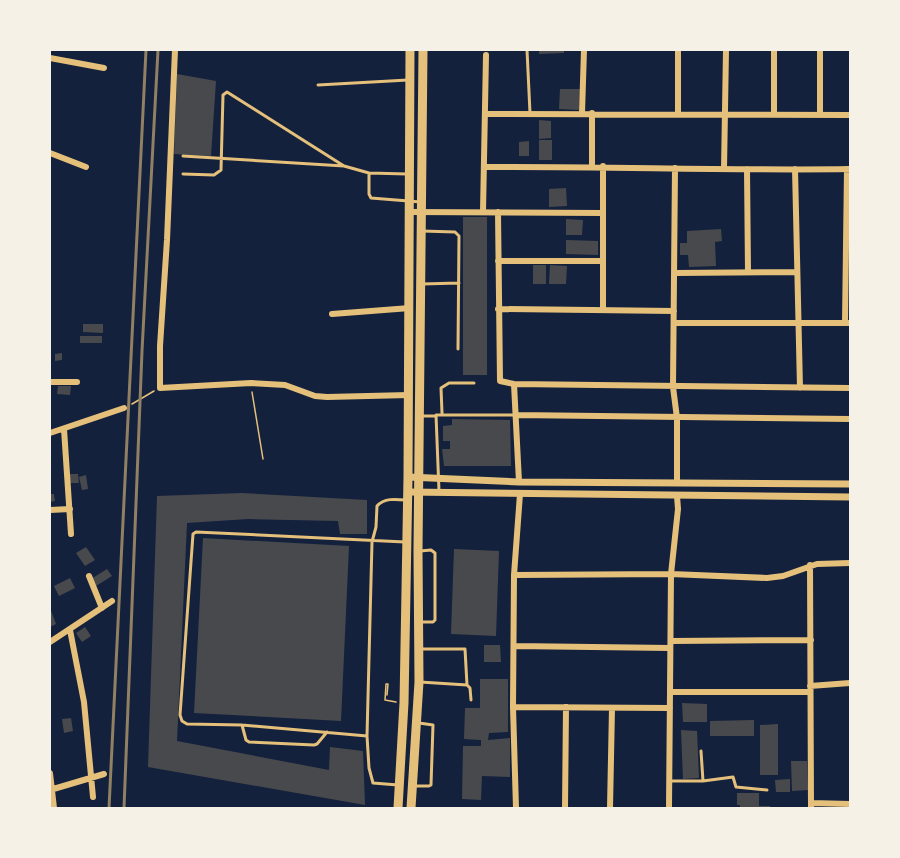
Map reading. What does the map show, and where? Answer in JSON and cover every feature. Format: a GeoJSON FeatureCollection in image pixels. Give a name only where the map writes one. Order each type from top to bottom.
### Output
{"type":"FeatureCollection","features":[{"type":"Feature","properties":{"kind":"highway"},"geometry":{"type":"LineString","coordinates":[[398,808],[404,703],[408,496],[410,50]]}},
{"type":"Feature","properties":{"kind":"highway"},"geometry":{"type":"LineString","coordinates":[[411,808],[419,682],[418,551],[423,50]]}},
{"type":"Feature","properties":{"kind":"highway"},"geometry":{"type":"LineString","coordinates":[[400,785],[413,786]]}},
{"type":"Feature","properties":{"kind":"street"},"geometry":{"type":"LineString","coordinates":[[176,50],[160,346],[160,388],[250,383],[285,385],[315,396],[327,397],[409,395]]}},
{"type":"Feature","properties":{"kind":"street"},"geometry":{"type":"LineString","coordinates":[[582,113],[584,50]]}},
{"type":"Feature","properties":{"kind":"street"},"geometry":{"type":"LineString","coordinates":[[678,50],[678,114]]}},
{"type":"Feature","properties":{"kind":"street"},"geometry":{"type":"LineString","coordinates":[[724,169],[726,50]]}},
{"type":"Feature","properties":{"kind":"street"},"geometry":{"type":"LineString","coordinates":[[774,50],[774,114]]}},
{"type":"Feature","properties":{"kind":"street"},"geometry":{"type":"LineString","coordinates":[[819,50],[820,115]]}},
{"type":"Feature","properties":{"kind":"street"},"geometry":{"type":"LineString","coordinates":[[483,212],[486,55]]}},
{"type":"Feature","properties":{"kind":"street"},"geometry":{"type":"LineString","coordinates":[[50,58],[104,68]]}},
{"type":"Feature","properties":{"kind":"street"},"geometry":{"type":"LineString","coordinates":[[592,113],[592,166]]}},
{"type":"Feature","properties":{"kind":"street"},"geometry":{"type":"LineString","coordinates":[[485,114],[850,115]]}},
{"type":"Feature","properties":{"kind":"street"},"geometry":{"type":"LineString","coordinates":[[50,153],[86,167]]}},
{"type":"Feature","properties":{"kind":"street"},"geometry":{"type":"LineString","coordinates":[[603,166],[603,310]]}},
{"type":"Feature","properties":{"kind":"street"},"geometry":{"type":"LineString","coordinates":[[484,167],[849,169],[848,323],[674,323]]}},
{"type":"Feature","properties":{"kind":"street"},"geometry":{"type":"LineString","coordinates":[[675,168],[673,387],[677,418],[677,482]]}},
{"type":"Feature","properties":{"kind":"street"},"geometry":{"type":"LineString","coordinates":[[747,169],[748,272]]}},
{"type":"Feature","properties":{"kind":"street"},"geometry":{"type":"LineString","coordinates":[[795,169],[800,388]]}},
{"type":"Feature","properties":{"kind":"street"},"geometry":{"type":"LineString","coordinates":[[409,212],[603,213]]}},
{"type":"Feature","properties":{"kind":"street"},"geometry":{"type":"LineString","coordinates":[[498,212],[498,378],[502,382],[673,387],[850,388]]}},
{"type":"Feature","properties":{"kind":"street"},"geometry":{"type":"LineString","coordinates":[[498,261],[603,261]]}},
{"type":"Feature","properties":{"kind":"street"},"geometry":{"type":"LineString","coordinates":[[675,273],[797,272]]}},
{"type":"Feature","properties":{"kind":"street"},"geometry":{"type":"LineString","coordinates":[[332,314],[410,308]]}},
{"type":"Feature","properties":{"kind":"street"},"geometry":{"type":"LineString","coordinates":[[498,309],[674,311]]}},
{"type":"Feature","properties":{"kind":"street"},"geometry":{"type":"LineString","coordinates":[[50,382],[77,382]]}},
{"type":"Feature","properties":{"kind":"street"},"geometry":{"type":"LineString","coordinates":[[514,384],[519,482]]}},
{"type":"Feature","properties":{"kind":"street"},"geometry":{"type":"LineString","coordinates":[[50,433],[124,408]]}},
{"type":"Feature","properties":{"kind":"street"},"geometry":{"type":"LineString","coordinates":[[516,415],[850,419]]}},
{"type":"Feature","properties":{"kind":"street"},"geometry":{"type":"LineString","coordinates":[[64,429],[71,534]]}},
{"type":"Feature","properties":{"kind":"street"},"geometry":{"type":"LineString","coordinates":[[408,477],[519,482],[850,484]]}},
{"type":"Feature","properties":{"kind":"street"},"geometry":{"type":"LineString","coordinates":[[578,481],[579,494]]}},
{"type":"Feature","properties":{"kind":"street"},"geometry":{"type":"LineString","coordinates":[[614,494],[615,482]]}},
{"type":"Feature","properties":{"kind":"street"},"geometry":{"type":"LineString","coordinates":[[798,496],[799,484]]}},
{"type":"Feature","properties":{"kind":"street"},"geometry":{"type":"LineString","coordinates":[[838,484],[838,497]]}},
{"type":"Feature","properties":{"kind":"street"},"geometry":{"type":"LineString","coordinates":[[408,496],[419,492],[439,491],[520,494],[850,497]]}},
{"type":"Feature","properties":{"kind":"street"},"geometry":{"type":"LineString","coordinates":[[516,808],[513,707],[514,575],[520,494]]}},
{"type":"Feature","properties":{"kind":"street"},"geometry":{"type":"LineString","coordinates":[[669,808],[671,574],[678,509],[677,496]]}},
{"type":"Feature","properties":{"kind":"street"},"geometry":{"type":"LineString","coordinates":[[50,510],[70,508]]}},
{"type":"Feature","properties":{"kind":"street"},"geometry":{"type":"LineString","coordinates":[[514,575],[671,574],[776,577],[810,565],[850,563]]}},
{"type":"Feature","properties":{"kind":"street"},"geometry":{"type":"LineString","coordinates":[[810,565],[811,806],[850,804]]}},
{"type":"Feature","properties":{"kind":"street"},"geometry":{"type":"LineString","coordinates":[[89,576],[102,608]]}},
{"type":"Feature","properties":{"kind":"street"},"geometry":{"type":"LineString","coordinates":[[50,642],[112,601]]}},
{"type":"Feature","properties":{"kind":"street"},"geometry":{"type":"LineString","coordinates":[[70,630],[84,702],[93,797]]}},
{"type":"Feature","properties":{"kind":"street"},"geometry":{"type":"LineString","coordinates":[[514,646],[671,645],[811,640]]}},
{"type":"Feature","properties":{"kind":"street"},"geometry":{"type":"LineString","coordinates":[[670,692],[810,689],[850,683]]}},
{"type":"Feature","properties":{"kind":"street"},"geometry":{"type":"LineString","coordinates":[[513,707],[670,708]]}},
{"type":"Feature","properties":{"kind":"street"},"geometry":{"type":"LineString","coordinates":[[565,808],[566,707]]}},
{"type":"Feature","properties":{"kind":"street"},"geometry":{"type":"LineString","coordinates":[[610,808],[612,708]]}},
{"type":"Feature","properties":{"kind":"street"},"geometry":{"type":"LineString","coordinates":[[50,773],[54,808]]}},
{"type":"Feature","properties":{"kind":"street"},"geometry":{"type":"LineString","coordinates":[[51,790],[104,774]]}},
{"type":"Feature","properties":{"kind":"lane"},"geometry":{"type":"LineString","coordinates":[[527,50],[530,113]]}},
{"type":"Feature","properties":{"kind":"lane"},"geometry":{"type":"LineString","coordinates":[[318,86],[410,80]]}},
{"type":"Feature","properties":{"kind":"lane"},"geometry":{"type":"LineString","coordinates":[[183,174],[214,175],[221,170],[223,95],[230,92],[344,166]]}},
{"type":"Feature","properties":{"kind":"lane"},"geometry":{"type":"LineString","coordinates":[[183,156],[344,166],[369,173],[408,174]]}},
{"type":"Feature","properties":{"kind":"lane"},"geometry":{"type":"LineString","coordinates":[[369,173],[371,198],[422,202]]}},
{"type":"Feature","properties":{"kind":"lane"},"geometry":{"type":"LineString","coordinates":[[422,231],[457,233],[458,349]]}},
{"type":"Feature","properties":{"kind":"lane"},"geometry":{"type":"LineString","coordinates":[[422,284],[459,283]]}},
{"type":"Feature","properties":{"kind":"lane"},"geometry":{"type":"LineString","coordinates":[[442,413],[441,388],[449,383],[474,382]]}},
{"type":"Feature","properties":{"kind":"lane"},"geometry":{"type":"LineString","coordinates":[[420,416],[436,416],[442,413],[516,415]]}},
{"type":"Feature","properties":{"kind":"lane"},"geometry":{"type":"LineString","coordinates":[[436,416],[439,491]]}},
{"type":"Feature","properties":{"kind":"lane"},"geometry":{"type":"LineString","coordinates":[[400,785],[373,783],[369,768],[367,736],[372,542],[378,504],[408,496]]}},
{"type":"Feature","properties":{"kind":"lane"},"geometry":{"type":"LineString","coordinates":[[367,736],[242,725],[187,724],[182,721],[180,714],[193,534],[196,532],[406,542]]}},
{"type":"Feature","properties":{"kind":"lane"},"geometry":{"type":"LineString","coordinates":[[418,551],[431,550],[435,553],[435,620],[419,622]]}},
{"type":"Feature","properties":{"kind":"lane"},"geometry":{"type":"LineString","coordinates":[[419,649],[465,649],[467,684],[470,688],[471,700]]}},
{"type":"Feature","properties":{"kind":"lane"},"geometry":{"type":"LineString","coordinates":[[419,682],[467,684]]}},
{"type":"Feature","properties":{"kind":"lane"},"geometry":{"type":"LineString","coordinates":[[413,786],[431,785],[433,725],[418,723]]}},
{"type":"Feature","properties":{"kind":"lane"},"geometry":{"type":"LineString","coordinates":[[242,725],[246,740],[249,742],[314,745],[327,731]]}},
{"type":"Feature","properties":{"kind":"lane"},"geometry":{"type":"LineString","coordinates":[[700,751],[703,781]]}},
{"type":"Feature","properties":{"kind":"lane"},"geometry":{"type":"LineString","coordinates":[[669,781],[703,781],[733,777],[735,787],[767,790]]}},
{"type":"Feature","properties":{"kind":"path"},"geometry":{"type":"LineString","coordinates":[[250,383],[263,459]]}},
{"type":"Feature","properties":{"kind":"path"},"geometry":{"type":"LineString","coordinates":[[124,408],[160,388]]}},
{"type":"Feature","properties":{"kind":"path"},"geometry":{"type":"LineString","coordinates":[[385,700],[386,684],[388,684],[387,695]]}},
{"type":"Feature","properties":{"kind":"building"},"geometry":{"type":"Polygon","coordinates":[[[539,50],[564,50],[564,53],[539,54],[539,50]]]}},
{"type":"Feature","properties":{"kind":"building"},"geometry":{"type":"Polygon","coordinates":[[[177,74],[216,81],[211,156],[174,154],[177,74]]]}},
{"type":"Feature","properties":{"kind":"building"},"geometry":{"type":"Polygon","coordinates":[[[560,89],[580,89],[579,110],[559,109],[560,89]]]}},
{"type":"Feature","properties":{"kind":"building"},"geometry":{"type":"Polygon","coordinates":[[[539,120],[551,121],[551,138],[539,139],[539,120]]]}},
{"type":"Feature","properties":{"kind":"building"},"geometry":{"type":"Polygon","coordinates":[[[539,140],[552,140],[552,160],[539,160],[539,140]]]}},
{"type":"Feature","properties":{"kind":"building"},"geometry":{"type":"Polygon","coordinates":[[[529,141],[529,156],[519,156],[519,142],[529,141]]]}},
{"type":"Feature","properties":{"kind":"building"},"geometry":{"type":"Polygon","coordinates":[[[566,188],[567,206],[549,207],[549,189],[566,188]]]}},
{"type":"Feature","properties":{"kind":"building"},"geometry":{"type":"Polygon","coordinates":[[[463,217],[487,217],[487,375],[463,375],[463,217]]]}},
{"type":"Feature","properties":{"kind":"building"},"geometry":{"type":"Polygon","coordinates":[[[566,219],[583,220],[582,235],[566,235],[566,219]]]}},
{"type":"Feature","properties":{"kind":"building"},"geometry":{"type":"Polygon","coordinates":[[[721,229],[722,241],[715,242],[716,266],[689,267],[688,255],[680,255],[680,243],[687,243],[687,231],[721,229]]]}},
{"type":"Feature","properties":{"kind":"building"},"geometry":{"type":"Polygon","coordinates":[[[566,240],[598,241],[598,255],[566,254],[566,240]]]}},
{"type":"Feature","properties":{"kind":"building"},"geometry":{"type":"Polygon","coordinates":[[[533,265],[546,265],[546,284],[533,284],[533,265]]]}},
{"type":"Feature","properties":{"kind":"building"},"geometry":{"type":"Polygon","coordinates":[[[550,265],[567,266],[566,284],[549,284],[550,265]]]}},
{"type":"Feature","properties":{"kind":"building"},"geometry":{"type":"Polygon","coordinates":[[[83,324],[103,324],[103,333],[83,332],[83,324]]]}},
{"type":"Feature","properties":{"kind":"building"},"geometry":{"type":"Polygon","coordinates":[[[80,336],[102,336],[102,343],[80,343],[80,336]]]}},
{"type":"Feature","properties":{"kind":"building"},"geometry":{"type":"Polygon","coordinates":[[[62,353],[62,360],[55,361],[55,354],[62,353]]]}},
{"type":"Feature","properties":{"kind":"building"},"geometry":{"type":"Polygon","coordinates":[[[58,386],[71,386],[70,395],[57,394],[58,386]]]}},
{"type":"Feature","properties":{"kind":"building"},"geometry":{"type":"Polygon","coordinates":[[[452,419],[510,420],[511,466],[444,466],[442,449],[450,449],[450,441],[443,441],[443,426],[452,425],[452,419]]]}},
{"type":"Feature","properties":{"kind":"building"},"geometry":{"type":"Polygon","coordinates":[[[69,474],[78,474],[79,483],[69,483],[69,474]]]}},
{"type":"Feature","properties":{"kind":"building"},"geometry":{"type":"Polygon","coordinates":[[[86,475],[88,489],[82,490],[79,477],[86,475]]]}},
{"type":"Feature","properties":{"kind":"building"},"geometry":{"type":"Polygon","coordinates":[[[242,493],[367,500],[367,534],[340,534],[338,521],[248,519],[187,523],[177,741],[329,770],[330,747],[363,751],[365,805],[148,767],[157,496],[242,493]]]}},
{"type":"Feature","properties":{"kind":"building"},"geometry":{"type":"Polygon","coordinates":[[[50,494],[54,494],[55,501],[50,502],[50,494]]]}},
{"type":"Feature","properties":{"kind":"building"},"geometry":{"type":"Polygon","coordinates":[[[203,538],[349,546],[341,721],[194,713],[203,538]]]}},
{"type":"Feature","properties":{"kind":"building"},"geometry":{"type":"Polygon","coordinates":[[[86,547],[95,560],[85,566],[76,553],[86,547]]]}},
{"type":"Feature","properties":{"kind":"building"},"geometry":{"type":"Polygon","coordinates":[[[454,549],[499,551],[496,636],[451,634],[454,549]]]}},
{"type":"Feature","properties":{"kind":"building"},"geometry":{"type":"Polygon","coordinates":[[[107,569],[112,576],[96,586],[91,579],[107,569]]]}},
{"type":"Feature","properties":{"kind":"building"},"geometry":{"type":"Polygon","coordinates":[[[70,578],[75,588],[59,596],[54,586],[70,578]]]}},
{"type":"Feature","properties":{"kind":"building"},"geometry":{"type":"Polygon","coordinates":[[[50,608],[56,624],[50,627],[50,608]]]}},
{"type":"Feature","properties":{"kind":"building"},"geometry":{"type":"Polygon","coordinates":[[[85,627],[91,636],[82,642],[76,633],[85,627]]]}},
{"type":"Feature","properties":{"kind":"building"},"geometry":{"type":"Polygon","coordinates":[[[484,645],[500,645],[501,662],[484,662],[484,645]]]}},
{"type":"Feature","properties":{"kind":"building"},"geometry":{"type":"Polygon","coordinates":[[[480,679],[508,679],[508,732],[489,733],[488,740],[510,738],[510,777],[482,776],[481,800],[462,799],[463,746],[481,746],[481,740],[464,739],[465,708],[480,708],[480,679]]]}},
{"type":"Feature","properties":{"kind":"building"},"geometry":{"type":"Polygon","coordinates":[[[682,703],[707,704],[707,722],[683,722],[682,703]]]}},
{"type":"Feature","properties":{"kind":"building"},"geometry":{"type":"Polygon","coordinates":[[[71,718],[73,731],[64,733],[62,719],[71,718]]]}},
{"type":"Feature","properties":{"kind":"building"},"geometry":{"type":"Polygon","coordinates":[[[754,720],[754,736],[710,736],[710,721],[754,720]]]}},
{"type":"Feature","properties":{"kind":"building"},"geometry":{"type":"Polygon","coordinates":[[[778,724],[778,775],[760,775],[760,725],[778,724]]]}},
{"type":"Feature","properties":{"kind":"building"},"geometry":{"type":"Polygon","coordinates":[[[681,730],[697,731],[699,778],[683,779],[681,730]]]}},
{"type":"Feature","properties":{"kind":"building"},"geometry":{"type":"Polygon","coordinates":[[[791,761],[807,761],[808,790],[792,791],[791,761]]]}},
{"type":"Feature","properties":{"kind":"building"},"geometry":{"type":"Polygon","coordinates":[[[790,779],[790,792],[776,792],[775,780],[790,779]]]}},
{"type":"Feature","properties":{"kind":"building"},"geometry":{"type":"Polygon","coordinates":[[[737,793],[759,793],[759,806],[770,806],[770,808],[740,808],[740,805],[737,805],[737,793]]]}},
{"type":"Feature","properties":{"kind":"railway"},"geometry":{"type":"LineString","coordinates":[[109,808],[146,50]]}},
{"type":"Feature","properties":{"kind":"railway"},"geometry":{"type":"LineString","coordinates":[[124,808],[142,351],[158,50]]}}]}
